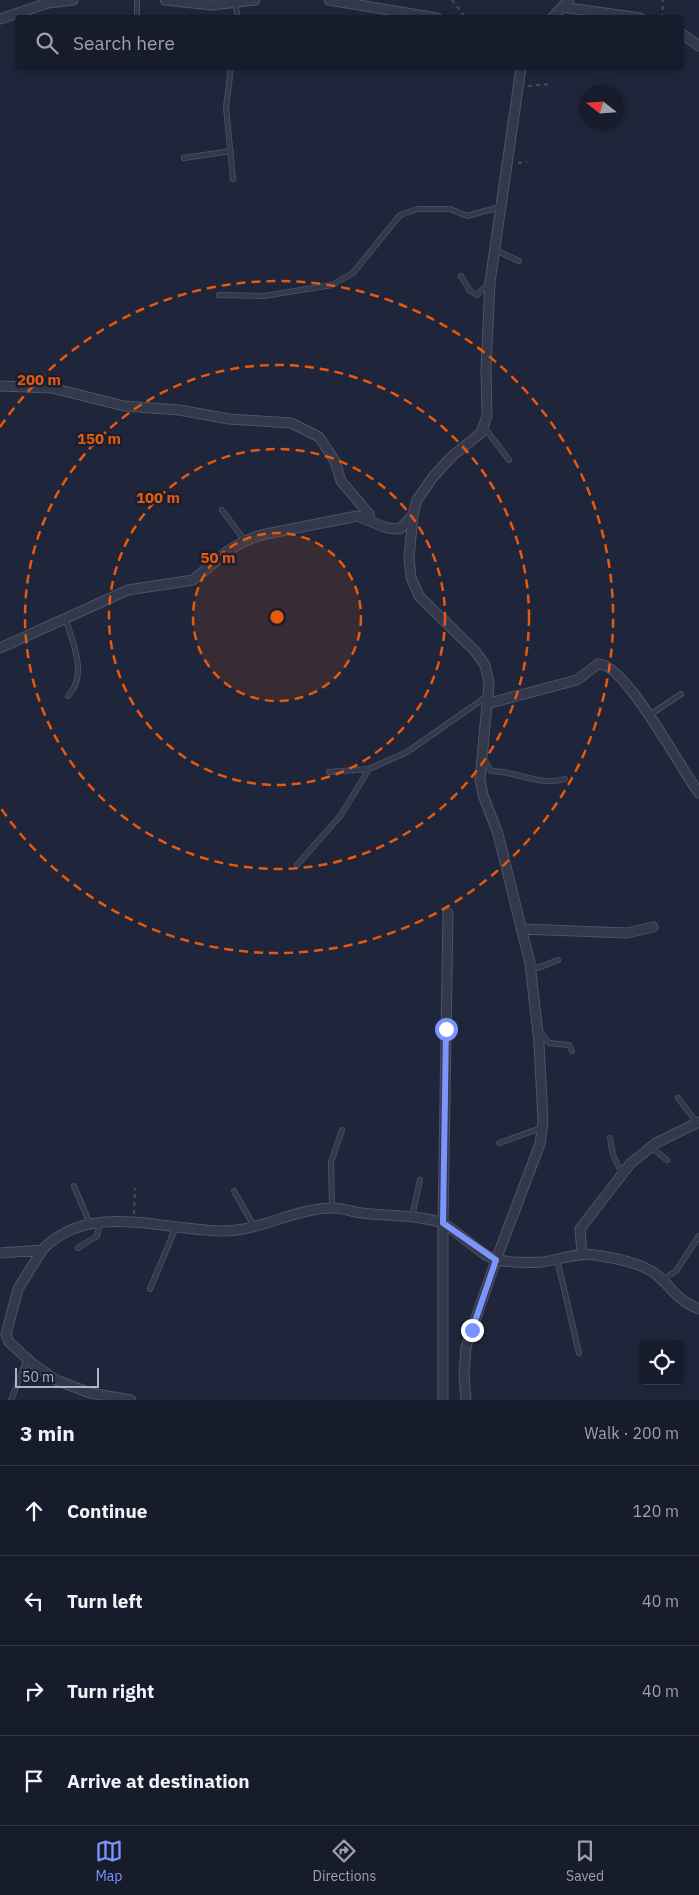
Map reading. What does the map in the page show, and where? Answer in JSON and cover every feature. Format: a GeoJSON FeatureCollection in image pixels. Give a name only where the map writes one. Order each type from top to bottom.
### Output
{"type":"FeatureCollection","features":[{"type":"Feature","properties":{"kind":"street"},"geometry":{"type":"LineString","coordinates":[[0,19],[48,3],[73,0]]}},
{"type":"Feature","properties":{"kind":"street"},"geometry":{"type":"LineString","coordinates":[[165,0],[212,5],[255,0]]}},
{"type":"Feature","properties":{"kind":"street"},"geometry":{"type":"LineString","coordinates":[[329,0],[419,15]]}},
{"type":"Feature","properties":{"kind":"street"},"geometry":{"type":"LineString","coordinates":[[555,15],[569,0]]}},
{"type":"Feature","properties":{"kind":"street"},"geometry":{"type":"LineString","coordinates":[[562,7],[619,15]]}},
{"type":"Feature","properties":{"kind":"street"},"geometry":{"type":"LineString","coordinates":[[684,35],[699,46]]}},
{"type":"Feature","properties":{"kind":"street"},"geometry":{"type":"LineString","coordinates":[[466,1400],[464,1375],[466,1348],[496,1260],[540,1144],[542,1127],[538,1029],[530,963],[498,834],[483,795],[480,779],[488,676],[481,657],[426,605],[414,588],[409,558],[412,515],[417,500],[433,477],[452,456],[481,433],[484,426],[488,407],[486,369],[490,282],[521,70]]}},
{"type":"Feature","properties":{"kind":"street"},"geometry":{"type":"LineString","coordinates":[[0,386],[52,388],[124,406],[179,410],[230,419],[291,422],[319,437],[335,461],[341,480],[368,514],[370,520]]}},
{"type":"Feature","properties":{"kind":"street"},"geometry":{"type":"LineString","coordinates":[[0,648],[66,620],[128,590],[193,580],[229,550],[244,541],[274,532],[357,516],[387,528],[400,529],[412,515]]}},
{"type":"Feature","properties":{"kind":"street"},"geometry":{"type":"LineString","coordinates":[[488,693],[490,703],[503,701],[577,680],[602,664],[610,667],[650,715],[699,793]]}},
{"type":"Feature","properties":{"kind":"street"},"geometry":{"type":"LineString","coordinates":[[443,1400],[443,1223],[448,913]]}},
{"type":"Feature","properties":{"kind":"street"},"geometry":{"type":"LineString","coordinates":[[522,929],[627,933],[652,928]]}},
{"type":"Feature","properties":{"kind":"street"},"geometry":{"type":"LineString","coordinates":[[582,1254],[580,1229],[630,1164],[651,1147],[696,1126]]}},
{"type":"Feature","properties":{"kind":"street"},"geometry":{"type":"LineString","coordinates":[[131,1400],[90,1393],[44,1373],[9,1342],[6,1334],[18,1289],[42,1250],[59,1235],[90,1224],[133,1221],[226,1231],[254,1226],[311,1210],[332,1208],[394,1217],[412,1217],[443,1223],[496,1260],[540,1262],[582,1254],[595,1255],[641,1267],[662,1280],[673,1294],[699,1309]]}},
{"type":"Feature","properties":{"kind":"street"},"geometry":{"type":"LineString","coordinates":[[0,1253],[42,1250]]}},
{"type":"Feature","properties":{"kind":"lane"},"geometry":{"type":"LineString","coordinates":[[137,0],[137,15]]}},
{"type":"Feature","properties":{"kind":"lane"},"geometry":{"type":"LineString","coordinates":[[235,3],[237,15]]}},
{"type":"Feature","properties":{"kind":"lane"},"geometry":{"type":"LineString","coordinates":[[231,70],[226,107],[233,179]]}},
{"type":"Feature","properties":{"kind":"lane"},"geometry":{"type":"LineString","coordinates":[[184,158],[231,151]]}},
{"type":"Feature","properties":{"kind":"lane"},"geometry":{"type":"LineString","coordinates":[[218,295],[264,296],[332,286],[353,273],[400,215],[418,210],[450,209],[467,216],[500,207]]}},
{"type":"Feature","properties":{"kind":"lane"},"geometry":{"type":"LineString","coordinates":[[495,250],[519,262]]}},
{"type":"Feature","properties":{"kind":"lane"},"geometry":{"type":"LineString","coordinates":[[462,276],[470,291],[477,295],[490,282]]}},
{"type":"Feature","properties":{"kind":"lane"},"geometry":{"type":"LineString","coordinates":[[484,426],[509,460]]}},
{"type":"Feature","properties":{"kind":"lane"},"geometry":{"type":"LineString","coordinates":[[222,510],[244,541]]}},
{"type":"Feature","properties":{"kind":"lane"},"geometry":{"type":"LineString","coordinates":[[66,620],[78,667],[76,686],[68,696]]}},
{"type":"Feature","properties":{"kind":"lane"},"geometry":{"type":"LineString","coordinates":[[329,772],[369,769],[406,752],[488,693]]}},
{"type":"Feature","properties":{"kind":"lane"},"geometry":{"type":"LineString","coordinates":[[650,715],[682,694]]}},
{"type":"Feature","properties":{"kind":"lane"},"geometry":{"type":"LineString","coordinates":[[482,756],[491,771],[514,772],[544,782],[565,779]]}},
{"type":"Feature","properties":{"kind":"lane"},"geometry":{"type":"LineString","coordinates":[[297,865],[341,815],[369,769]]}},
{"type":"Feature","properties":{"kind":"lane"},"geometry":{"type":"LineString","coordinates":[[530,963],[538,968],[558,960]]}},
{"type":"Feature","properties":{"kind":"lane"},"geometry":{"type":"LineString","coordinates":[[538,1029],[549,1043],[569,1045],[572,1052]]}},
{"type":"Feature","properties":{"kind":"lane"},"geometry":{"type":"LineString","coordinates":[[678,1098],[696,1126]]}},
{"type":"Feature","properties":{"kind":"lane"},"geometry":{"type":"LineString","coordinates":[[499,1143],[542,1127]]}},
{"type":"Feature","properties":{"kind":"lane"},"geometry":{"type":"LineString","coordinates":[[332,1208],[331,1162],[342,1130]]}},
{"type":"Feature","properties":{"kind":"lane"},"geometry":{"type":"LineString","coordinates":[[610,1138],[613,1155],[622,1173]]}},
{"type":"Feature","properties":{"kind":"lane"},"geometry":{"type":"LineString","coordinates":[[651,1147],[668,1160]]}},
{"type":"Feature","properties":{"kind":"lane"},"geometry":{"type":"LineString","coordinates":[[412,1217],[420,1180]]}},
{"type":"Feature","properties":{"kind":"lane"},"geometry":{"type":"LineString","coordinates":[[74,1186],[90,1224]]}},
{"type":"Feature","properties":{"kind":"lane"},"geometry":{"type":"LineString","coordinates":[[234,1191],[254,1226]]}},
{"type":"Feature","properties":{"kind":"lane"},"geometry":{"type":"LineString","coordinates":[[78,1248],[97,1236],[100,1222]]}},
{"type":"Feature","properties":{"kind":"lane"},"geometry":{"type":"LineString","coordinates":[[150,1289],[177,1226]]}},
{"type":"Feature","properties":{"kind":"lane"},"geometry":{"type":"LineString","coordinates":[[662,1280],[676,1271],[699,1236]]}},
{"type":"Feature","properties":{"kind":"lane"},"geometry":{"type":"LineString","coordinates":[[557,1259],[579,1353]]}},
{"type":"Feature","properties":{"kind":"lane"},"geometry":{"type":"LineString","coordinates":[[11,1400],[27,1359]]}},
{"type":"Feature","properties":{"kind":"path"},"geometry":{"type":"LineString","coordinates":[[452,0],[464,15]]}},
{"type":"Feature","properties":{"kind":"path"},"geometry":{"type":"LineString","coordinates":[[662,15],[663,0]]}},
{"type":"Feature","properties":{"kind":"path"},"geometry":{"type":"LineString","coordinates":[[518,88],[551,84]]}},
{"type":"Feature","properties":{"kind":"path"},"geometry":{"type":"LineString","coordinates":[[133,1221],[135,1188]]}},
{"type":"Feature","properties":{"kind":"route"},"geometry":{"type":"LineString","coordinates":[[446,1029],[443,1223],[496,1260],[472,1330]]}}]}
